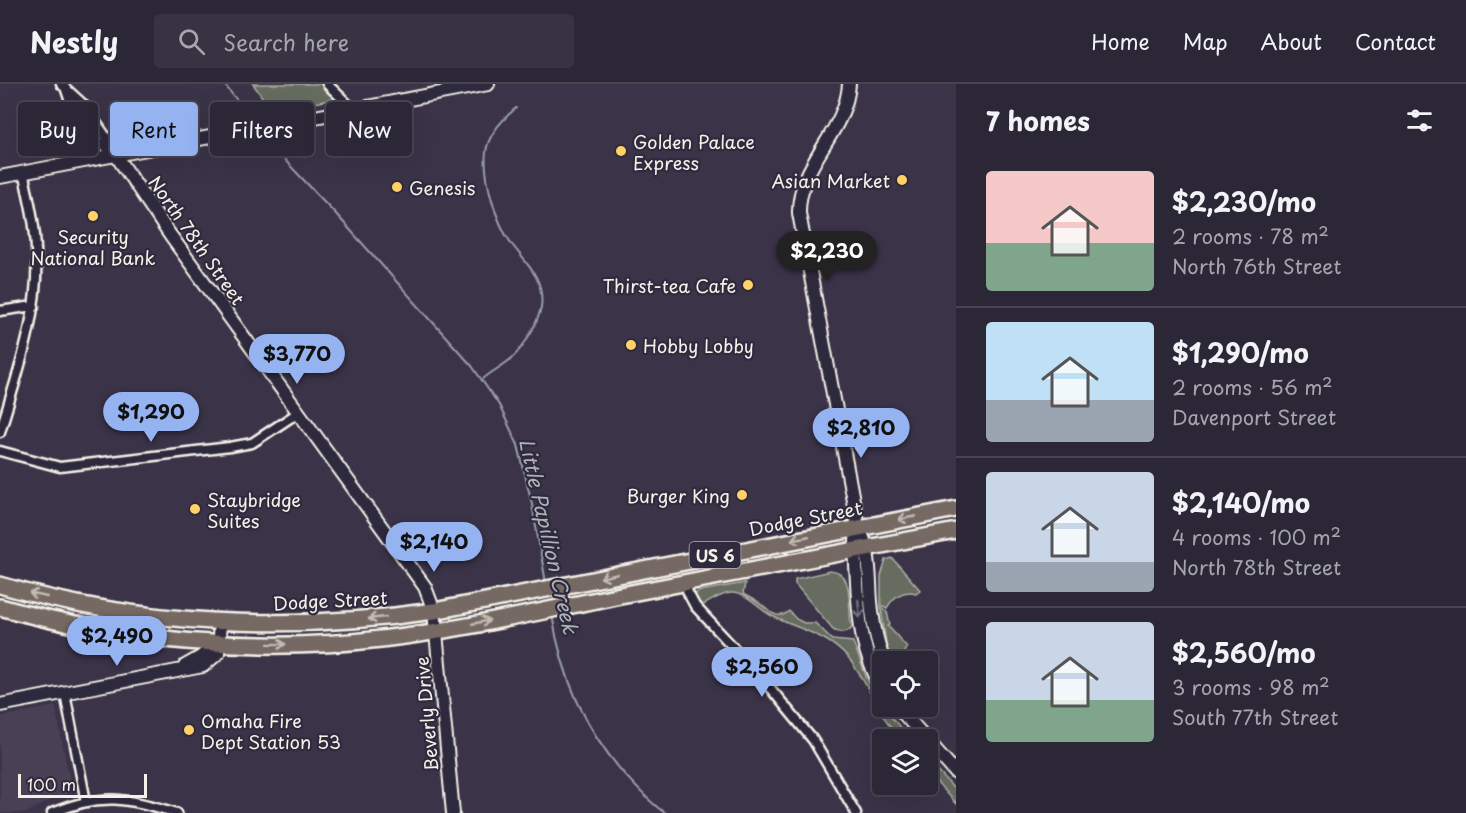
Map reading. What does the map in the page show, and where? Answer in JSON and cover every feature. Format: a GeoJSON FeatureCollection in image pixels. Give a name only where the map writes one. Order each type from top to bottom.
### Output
{"type":"FeatureCollection","features":[{"type":"Feature","properties":{"kind":"highway","name":"Dodge Street"},"geometry":{"type":"LineString","coordinates":[[220,622],[327,622],[384,618],[434,611],[956,509]]}},
{"type":"Feature","properties":{"kind":"highway","name":"US 6"},"geometry":{"type":"LineString","coordinates":[[0,607],[113,632],[218,643],[324,644],[436,631],[956,531]]}},
{"type":"Feature","properties":{"kind":"highway","name":"US 6"},"geometry":{"type":"LineString","coordinates":[[0,585],[41,596],[116,610],[220,622]]}},
{"type":"Feature","properties":{"kind":"main road"},"geometry":{"type":"LineString","coordinates":[[395,102],[488,84]]}},
{"type":"Feature","properties":{"kind":"main road"},"geometry":{"type":"LineString","coordinates":[[849,84],[841,116],[806,176],[799,208],[876,636],[881,651]]}},
{"type":"Feature","properties":{"kind":"main road"},"geometry":{"type":"LineString","coordinates":[[198,140],[326,115]]}},
{"type":"Feature","properties":{"kind":"main road"},"geometry":{"type":"LineString","coordinates":[[0,177],[111,156]]}},
{"type":"Feature","properties":{"kind":"main road","name":"North 78th Street"},"geometry":{"type":"LineString","coordinates":[[117,156],[170,235],[416,573],[434,611]]}},
{"type":"Feature","properties":{"kind":"main road"},"geometry":{"type":"LineString","coordinates":[[861,549],[861,631],[872,666]]}},
{"type":"Feature","properties":{"kind":"main road","name":"Beverly Drive"},"geometry":{"type":"LineString","coordinates":[[434,611],[453,813]]}},
{"type":"Feature","properties":{"kind":"main road"},"geometry":{"type":"LineString","coordinates":[[0,705],[175,671],[196,661],[218,643],[220,622]]}},
{"type":"Feature","properties":{"kind":"main road"},"geometry":{"type":"LineString","coordinates":[[907,717],[918,729]]}},
{"type":"Feature","properties":{"kind":"main road"},"geometry":{"type":"LineString","coordinates":[[938,752],[956,773]]}},
{"type":"Feature","properties":{"kind":"street"},"geometry":{"type":"LineString","coordinates":[[327,84],[346,102]]}},
{"type":"Feature","properties":{"kind":"street"},"geometry":{"type":"LineString","coordinates":[[63,87],[83,104],[110,144]]}},
{"type":"Feature","properties":{"kind":"street"},"geometry":{"type":"LineString","coordinates":[[0,432],[28,337],[34,306],[36,246],[23,172]]}},
{"type":"Feature","properties":{"kind":"street"},"geometry":{"type":"LineString","coordinates":[[0,311],[34,306]]}},
{"type":"Feature","properties":{"kind":"street"},"geometry":{"type":"LineString","coordinates":[[0,451],[49,466],[62,467],[230,447],[252,442],[299,412]]}},
{"type":"Feature","properties":{"kind":"street"},"geometry":{"type":"LineString","coordinates":[[685,583],[689,597],[696,606],[761,677],[813,740],[856,813]]}},
{"type":"Feature","properties":{"kind":"street"},"geometry":{"type":"LineString","coordinates":[[64,693],[86,802]]}},
{"type":"Feature","properties":{"kind":"street"},"geometry":{"type":"LineString","coordinates":[[52,813],[86,802],[125,799],[177,813]]}},
{"type":"Feature","properties":{"kind":"shaded area"},"geometry":{"type":"Polygon","coordinates":[[[55,706],[72,792],[50,800],[26,813],[0,813],[0,717],[55,706]]]}},
{"type":"Feature","properties":{"kind":"green space"},"geometry":{"type":"Polygon","coordinates":[[[253,84],[327,84],[340,98],[314,103],[266,102],[253,84]]]}},
{"type":"Feature","properties":{"kind":"green space"},"geometry":{"type":"Polygon","coordinates":[[[892,558],[920,590],[916,593],[907,592],[899,595],[887,608],[881,605],[881,576],[886,560],[892,558]]]}},
{"type":"Feature","properties":{"kind":"green space"},"geometry":{"type":"Polygon","coordinates":[[[830,571],[838,573],[847,585],[852,627],[846,631],[833,629],[795,584],[795,579],[830,571]]]}},
{"type":"Feature","properties":{"kind":"green space"},"geometry":{"type":"Polygon","coordinates":[[[745,583],[743,594],[773,613],[782,615],[789,611],[796,619],[804,623],[815,623],[833,640],[853,642],[872,688],[872,696],[848,658],[831,643],[772,616],[737,594],[725,594],[702,606],[695,597],[700,591],[745,583]]]}},
{"type":"Feature","properties":{"kind":"green space"},"geometry":{"type":"Polygon","coordinates":[[[881,607],[887,612],[890,625],[888,626],[907,647],[904,651],[888,651],[881,607]]]}},
{"type":"Feature","properties":{"kind":"green space"},"geometry":{"type":"Polygon","coordinates":[[[885,717],[891,717],[902,729],[892,729],[885,717]]]}},
{"type":"Feature","properties":{"kind":"green space"},"geometry":{"type":"Polygon","coordinates":[[[938,771],[956,791],[956,804],[938,784],[938,771]]]}},
{"type":"Feature","properties":{"kind":"waterway","name":"Little Papillion Creek"},"geometry":{"type":"LineString","coordinates":[[224,84],[238,102]]}},
{"type":"Feature","properties":{"kind":"waterway"},"geometry":{"type":"LineString","coordinates":[[483,379],[517,353],[534,327],[541,307],[537,280],[500,224],[487,174],[487,145],[501,122],[516,108]]}},
{"type":"Feature","properties":{"kind":"waterway","name":"Little Papillion Creek"},"geometry":{"type":"LineString","coordinates":[[281,156],[472,366],[499,405],[518,445],[532,504],[546,583]]}},
{"type":"Feature","properties":{"kind":"waterway","name":"Little Papillion Creek"},"geometry":{"type":"LineString","coordinates":[[552,615],[562,659],[587,720],[625,775],[665,813]]}},
{"type":"Feature","properties":{"kind":"place","name":"Golden Palace Express"},"geometry":{"type":"Point","coordinates":[621,151]}},
{"type":"Feature","properties":{"kind":"place","name":"Asian Market"},"geometry":{"type":"Point","coordinates":[902,180]}},
{"type":"Feature","properties":{"kind":"place","name":"Genesis"},"geometry":{"type":"Point","coordinates":[397,187]}},
{"type":"Feature","properties":{"kind":"place","name":"Security National Bank"},"geometry":{"type":"Point","coordinates":[93,216]}},
{"type":"Feature","properties":{"kind":"place","name":"Thirst-tea Cafe"},"geometry":{"type":"Point","coordinates":[748,285]}},
{"type":"Feature","properties":{"kind":"place","name":"Hobby Lobby"},"geometry":{"type":"Point","coordinates":[631,345]}},
{"type":"Feature","properties":{"kind":"place","name":"Burger King"},"geometry":{"type":"Point","coordinates":[742,495]}},
{"type":"Feature","properties":{"kind":"place","name":"Staybridge Suites"},"geometry":{"type":"Point","coordinates":[195,509]}},
{"type":"Feature","properties":{"kind":"place","name":"Omaha Fire Dept Station 53"},"geometry":{"type":"Point","coordinates":[189,730]}}]}
